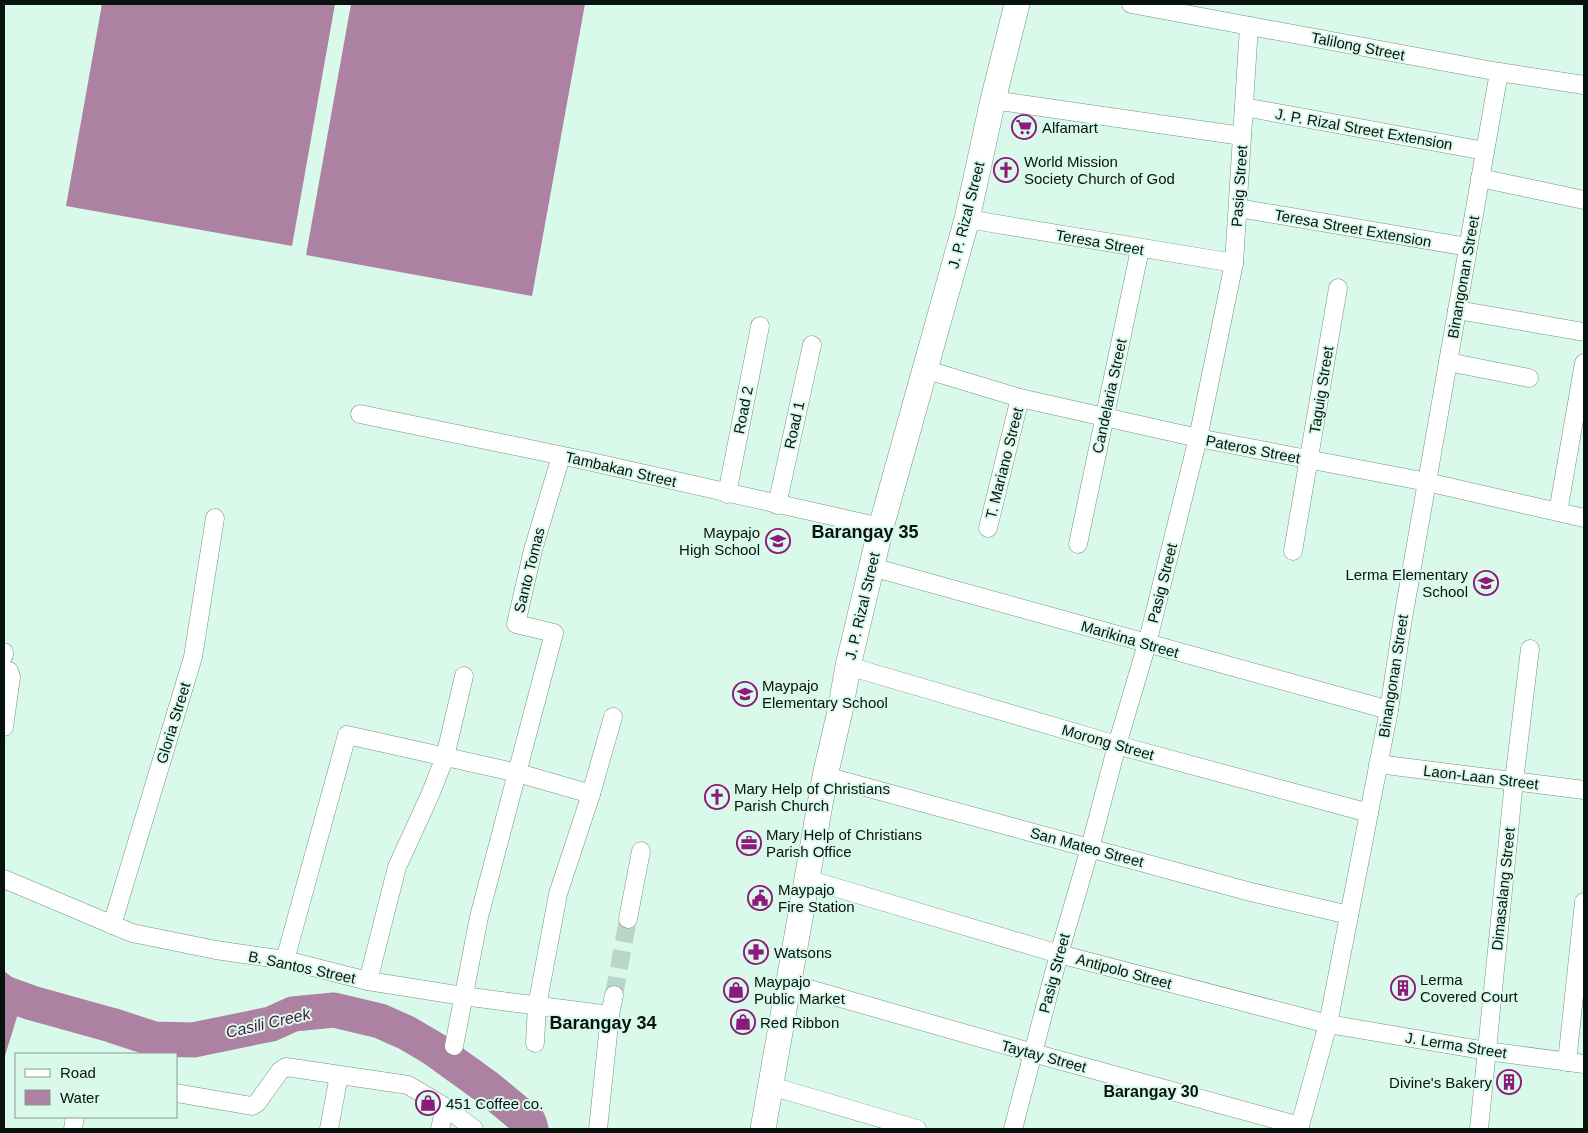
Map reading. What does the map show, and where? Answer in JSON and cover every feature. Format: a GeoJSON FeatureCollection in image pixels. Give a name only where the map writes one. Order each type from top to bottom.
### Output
{"type":"FeatureCollection","features":[{"type":"Feature","properties":{"kind":"street","name":"J. P. Rizal Street"},"geometry":{"type":"LineString","coordinates":[[763,1129],[825,776],[848,666],[881,528],[967,219],[993,100],[1017,4]]}},
{"type":"Feature","properties":{"kind":"street","name":"Talilong Street"},"geometry":{"type":"LineString","coordinates":[[1135,4],[1499,72],[1584,85]]}},
{"type":"Feature","properties":{"kind":"street","name":"Pasig Street"},"geometry":{"type":"LineString","coordinates":[[1013,1129],[1059,954],[1147,644],[1198,438],[1234,263],[1249,26]]}},
{"type":"Feature","properties":{"kind":"street","name":"Binangonan Street"},"geometry":{"type":"LineString","coordinates":[[1300,1128],[1328,1024],[1389,710],[1402,624],[1499,72]]}},
{"type":"Feature","properties":{"kind":"street"},"geometry":{"type":"LineString","coordinates":[[993,100],[1242,136]]}},
{"type":"Feature","properties":{"kind":"street","name":"J. P. Rizal Street Extension"},"geometry":{"type":"LineString","coordinates":[[1244,107],[1485,151]]}},
{"type":"Feature","properties":{"kind":"street"},"geometry":{"type":"LineString","coordinates":[[1480,178],[1584,200]]}},
{"type":"Feature","properties":{"kind":"street","name":"Teresa Street Extension"},"geometry":{"type":"LineString","coordinates":[[1238,208],[1468,247]]}},
{"type":"Feature","properties":{"kind":"street","name":"Teresa Street"},"geometry":{"type":"LineString","coordinates":[[967,219],[1234,263]]}},
{"type":"Feature","properties":{"kind":"street","name":"Candelaria Street"},"geometry":{"type":"LineString","coordinates":[[1078,544],[1140,248]]}},
{"type":"Feature","properties":{"kind":"street","name":"Taguig Street"},"geometry":{"type":"LineString","coordinates":[[1293,551],[1338,288]]}},
{"type":"Feature","properties":{"kind":"street"},"geometry":{"type":"LineString","coordinates":[[1457,310],[1584,332]]}},
{"type":"Feature","properties":{"kind":"street","name":"Road 2"},"geometry":{"type":"LineString","coordinates":[[727,494],[760,326]]}},
{"type":"Feature","properties":{"kind":"street","name":"Road 1"},"geometry":{"type":"LineString","coordinates":[[777,505],[812,346]]}},
{"type":"Feature","properties":{"kind":"street"},"geometry":{"type":"LineString","coordinates":[[1448,362],[1528,378]]}},
{"type":"Feature","properties":{"kind":"street"},"geometry":{"type":"LineString","coordinates":[[1558,512],[1584,363]]}},
{"type":"Feature","properties":{"kind":"street","name":"Pateros Street"},"geometry":{"type":"LineString","coordinates":[[924,369],[1020,398],[1198,438],[1427,482],[1584,518]]}},
{"type":"Feature","properties":{"kind":"street","name":"T. Mariano Street"},"geometry":{"type":"LineString","coordinates":[[988,528],[1020,398]]}},
{"type":"Feature","properties":{"kind":"street","name":"Tambakan Street"},"geometry":{"type":"LineString","coordinates":[[360,414],[561,456],[881,528]]}},
{"type":"Feature","properties":{"kind":"street","name":"Santo Tomas"},"geometry":{"type":"LineString","coordinates":[[518,773],[554,633],[516,624],[533,550],[561,456]]}},
{"type":"Feature","properties":{"kind":"street","name":"Gloria Street"},"geometry":{"type":"LineString","coordinates":[[112,924],[193,658],[215,518]]}},
{"type":"Feature","properties":{"kind":"street","name":"Marikina Street"},"geometry":{"type":"LineString","coordinates":[[872,566],[1389,710]]}},
{"type":"Feature","properties":{"kind":"street","name":"Dimasalang Street"},"geometry":{"type":"LineString","coordinates":[[1479,1129],[1514,781],[1530,649]]}},
{"type":"Feature","properties":{"kind":"street","name":"Morong Street"},"geometry":{"type":"LineString","coordinates":[[848,666],[1117,745],[1369,813]]}},
{"type":"Feature","properties":{"kind":"street"},"geometry":{"type":"LineString","coordinates":[[4,670],[9,672],[11,677],[4,728]]}},
{"type":"Feature","properties":{"kind":"street"},"geometry":{"type":"LineString","coordinates":[[368,981],[396,867],[445,757],[464,676]]}},
{"type":"Feature","properties":{"kind":"street"},"geometry":{"type":"LineString","coordinates":[[535,1043],[538,1006],[558,894],[592,794],[613,717]]}},
{"type":"Feature","properties":{"kind":"street"},"geometry":{"type":"LineString","coordinates":[[285,960],[347,735],[518,773],[592,794]]}},
{"type":"Feature","properties":{"kind":"street","name":"Laon-Laan Street"},"geometry":{"type":"LineString","coordinates":[[1378,764],[1584,790]]}},
{"type":"Feature","properties":{"kind":"street"},"geometry":{"type":"LineString","coordinates":[[454,1046],[462,996],[479,917],[518,773]]}},
{"type":"Feature","properties":{"kind":"street","name":"San Mateo Street"},"geometry":{"type":"LineString","coordinates":[[825,776],[1247,891],[1349,915]]}},
{"type":"Feature","properties":{"kind":"street"},"geometry":{"type":"LineString","coordinates":[[628,919],[641,851]]}},
{"type":"Feature","properties":{"kind":"street","name":"B. Santos Street"},"geometry":{"type":"LineString","coordinates":[[4,879],[132,933],[216,950],[285,960],[368,981],[462,996],[610,1015]]}},
{"type":"Feature","properties":{"kind":"street","name":"Antipolo Street"},"geometry":{"type":"LineString","coordinates":[[807,879],[1059,954],[1328,1024]]}},
{"type":"Feature","properties":{"kind":"street"},"geometry":{"type":"LineString","coordinates":[[1576,1063],[1584,902]]}},
{"type":"Feature","properties":{"kind":"street","name":"Taytay Street"},"geometry":{"type":"LineString","coordinates":[[788,983],[1300,1128]]}},
{"type":"Feature","properties":{"kind":"street"},"geometry":{"type":"LineString","coordinates":[[598,1129],[610,1015],[614,995]]}},
{"type":"Feature","properties":{"kind":"street","name":"J. Lerma Street"},"geometry":{"type":"LineString","coordinates":[[1328,1024],[1487,1051],[1576,1063]]}},
{"type":"Feature","properties":{"kind":"street"},"geometry":{"type":"LineString","coordinates":[[178,1093],[252,1106],[259,1101],[282,1068],[286,1067],[408,1085],[445,1107],[474,1129]]}},
{"type":"Feature","properties":{"kind":"street"},"geometry":{"type":"LineString","coordinates":[[328,1129],[339,1075]]}},
{"type":"Feature","properties":{"kind":"street"},"geometry":{"type":"LineString","coordinates":[[771,1086],[917,1129]]}},
{"type":"Feature","properties":{"kind":"street"},"geometry":{"type":"LineString","coordinates":[[440,1129],[445,1107]]}},
{"type":"Feature","properties":{"kind":"water"},"geometry":{"type":"Polygon","coordinates":[[[102,4],[335,4],[292,246],[66,206],[102,4]]]}},
{"type":"Feature","properties":{"kind":"water"},"geometry":{"type":"Polygon","coordinates":[[[351,4],[585,4],[532,296],[306,255],[351,4]]]}},
{"type":"Feature","properties":{"kind":"water"},"geometry":{"type":"Polygon","coordinates":[[[4,971],[26,988],[4,1059],[4,971]]]}},
{"type":"Feature","properties":{"kind":"waterway","name":"Casili Creek"},"geometry":{"type":"LineString","coordinates":[[4,993],[154,1039],[193,1040],[271,1024],[293,1014],[334,1010],[380,1021],[407,1033],[434,1049],[488,1088],[529,1122],[531,1129]]}},
{"type":"Feature","properties":{"kind":"tunnel"},"geometry":{"type":"LineString","coordinates":[[614,995],[628,919]]}},
{"type":"Feature","properties":{"kind":"place","name":"Alfamart"},"geometry":{"type":"Point","coordinates":[1024,127]}},
{"type":"Feature","properties":{"kind":"place","name":"World Mission Society Church of God"},"geometry":{"type":"Point","coordinates":[1006,170]}},
{"type":"Feature","properties":{"kind":"place","name":"Maypajo High School"},"geometry":{"type":"Point","coordinates":[778,541]}},
{"type":"Feature","properties":{"kind":"place","name":"Lerma Elementary School"},"geometry":{"type":"Point","coordinates":[1486,583]}},
{"type":"Feature","properties":{"kind":"place","name":"Maypajo Elementary School"},"geometry":{"type":"Point","coordinates":[745,694]}},
{"type":"Feature","properties":{"kind":"place","name":"Mary Help of Christians Parish Church"},"geometry":{"type":"Point","coordinates":[717,797]}},
{"type":"Feature","properties":{"kind":"place","name":"Mary Help of Christians Parish Office"},"geometry":{"type":"Point","coordinates":[749,843]}},
{"type":"Feature","properties":{"kind":"place","name":"Maypajo Fire Station"},"geometry":{"type":"Point","coordinates":[760,898]}},
{"type":"Feature","properties":{"kind":"place","name":"Watsons"},"geometry":{"type":"Point","coordinates":[756,952]}},
{"type":"Feature","properties":{"kind":"place","name":"Lerma Covered Court"},"geometry":{"type":"Point","coordinates":[1403,988]}},
{"type":"Feature","properties":{"kind":"place","name":"Maypajo Public Market"},"geometry":{"type":"Point","coordinates":[736,990]}},
{"type":"Feature","properties":{"kind":"place","name":"Red Ribbon"},"geometry":{"type":"Point","coordinates":[743,1022]}},
{"type":"Feature","properties":{"kind":"place","name":"Divine's Bakery"},"geometry":{"type":"Point","coordinates":[1509,1082]}},
{"type":"Feature","properties":{"kind":"place","name":"451 Coffee co."},"geometry":{"type":"Point","coordinates":[428,1103]}},
{"type":"Feature","properties":{"kind":"district","name":"Barangay 35"},"geometry":{"type":"Point","coordinates":[865,532]}},
{"type":"Feature","properties":{"kind":"district","name":"Barangay 34"},"geometry":{"type":"Point","coordinates":[603,1023]}},
{"type":"Feature","properties":{"kind":"district","name":"Barangay 30"},"geometry":{"type":"Point","coordinates":[1151,1091]}}]}
